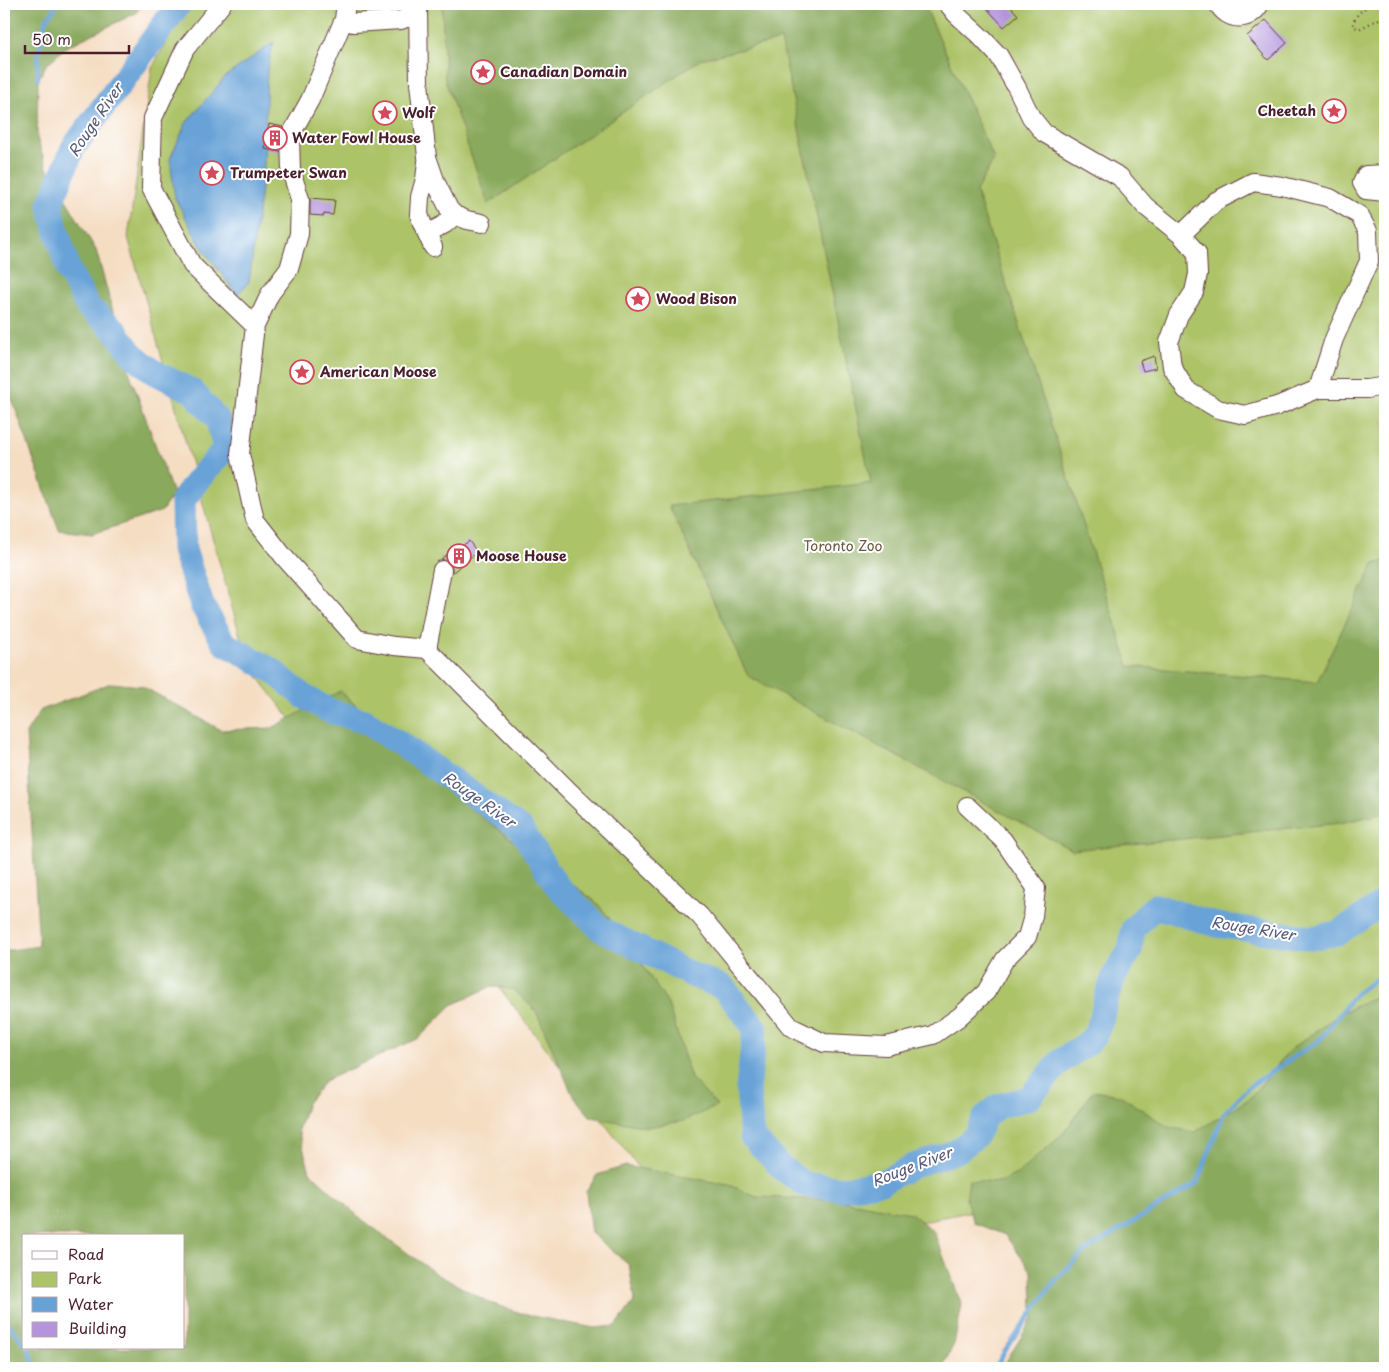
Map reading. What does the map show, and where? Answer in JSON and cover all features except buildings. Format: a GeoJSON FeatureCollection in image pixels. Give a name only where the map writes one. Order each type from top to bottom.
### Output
{"type":"FeatureCollection","features":[{"type":"Feature","properties":{"kind":"street"},"geometry":{"type":"LineString","coordinates":[[222,4],[185,49],[153,118],[151,188],[192,265],[255,326]]}},
{"type":"Feature","properties":{"kind":"street"},"geometry":{"type":"LineString","coordinates":[[948,4],[999,56],[1031,117],[1044,133],[1120,177],[1145,206],[1181,235],[1197,253],[1198,274],[1194,292],[1179,315],[1169,342],[1172,367],[1186,390],[1218,409],[1245,415],[1277,406],[1318,389],[1367,389],[1385,386]]}},
{"type":"Feature","properties":{"kind":"street"},"geometry":{"type":"LineString","coordinates":[[1218,4],[1227,15],[1234,18],[1242,18],[1255,12],[1260,4]]}},
{"type":"Feature","properties":{"kind":"street"},"geometry":{"type":"LineString","coordinates":[[345,11],[353,23],[401,20],[410,16],[418,6]]}},
{"type":"Feature","properties":{"kind":"street"},"geometry":{"type":"LineString","coordinates":[[418,6],[419,83],[427,157],[419,214],[430,240],[455,215]]}},
{"type":"Feature","properties":{"kind":"street"},"geometry":{"type":"LineString","coordinates":[[345,11],[310,100],[290,136],[291,171],[300,199],[299,234],[289,269],[270,294],[255,326],[240,454],[255,520],[284,557],[357,639],[394,646],[427,649],[570,792],[700,916],[791,1027],[824,1043],[886,1046],[932,1035],[959,1017],[986,992],[1005,959],[1027,937],[1033,916],[1036,888],[1003,840],[967,806]]}},
{"type":"Feature","properties":{"kind":"street"},"geometry":{"type":"LineString","coordinates":[[427,157],[436,183],[449,209],[455,215],[482,223]]}},
{"type":"Feature","properties":{"kind":"street"},"geometry":{"type":"LineString","coordinates":[[1385,174],[1366,175],[1362,182],[1366,190],[1385,192]]}},
{"type":"Feature","properties":{"kind":"street"},"geometry":{"type":"LineString","coordinates":[[1181,235],[1216,201],[1253,182],[1282,186],[1330,198],[1359,216],[1368,231],[1369,261],[1334,338],[1318,389]]}},
{"type":"Feature","properties":{"kind":"street"},"geometry":{"type":"LineString","coordinates":[[427,649],[442,570]]}},
{"type":"Feature","properties":{"kind":"path"},"geometry":{"type":"LineString","coordinates":[[1374,4],[1367,6],[1357,15],[1353,26],[1358,29],[1385,16]]}},
{"type":"Feature","properties":{"kind":"green space"},"geometry":{"type":"Polygon","coordinates":[[[4,4],[142,4],[136,13],[66,47],[46,65],[38,80],[37,138],[47,168],[96,250],[131,377],[173,494],[162,511],[92,534],[59,530],[9,391],[4,389],[4,4]]]}},
{"type":"Feature","properties":{"kind":"green space","name":"Toronto Zoo"},"geometry":{"type":"Polygon","coordinates":[[[187,4],[1385,4],[1385,1131],[712,1262],[248,664],[128,237],[152,68],[187,4]]]}},
{"type":"Feature","properties":{"kind":"green space"},"geometry":{"type":"Polygon","coordinates":[[[442,4],[924,4],[994,159],[976,191],[1129,666],[1317,682],[1374,564],[1385,561],[1385,813],[1340,823],[1072,850],[748,676],[669,506],[871,483],[781,40],[701,59],[488,204],[445,80],[442,4]]]}},
{"type":"Feature","properties":{"kind":"green space"},"geometry":{"type":"Polygon","coordinates":[[[111,683],[142,686],[221,730],[272,728],[340,691],[466,805],[596,902],[620,931],[668,1004],[691,1078],[717,1106],[683,1121],[648,1127],[591,1117],[573,1096],[536,1011],[514,990],[492,986],[452,1005],[419,1038],[326,1080],[307,1103],[298,1130],[310,1172],[360,1218],[435,1273],[490,1303],[527,1315],[594,1328],[616,1326],[635,1300],[629,1265],[591,1233],[586,1192],[597,1175],[626,1166],[730,1185],[756,1197],[837,1200],[911,1213],[934,1232],[962,1305],[954,1344],[942,1368],[4,1368],[4,951],[39,946],[26,733],[41,710],[111,683]]]}},
{"type":"Feature","properties":{"kind":"green space"},"geometry":{"type":"Polygon","coordinates":[[[1385,992],[1385,1368],[1002,1368],[1033,1318],[1032,1272],[1005,1235],[974,1223],[966,1200],[969,1180],[999,1182],[1017,1174],[1063,1134],[1093,1091],[1120,1095],[1168,1127],[1195,1132],[1249,1099],[1290,1050],[1341,1013],[1385,992]]]}},
{"type":"Feature","properties":{"kind":"water"},"geometry":{"type":"Polygon","coordinates":[[[274,42],[267,70],[264,166],[249,282],[237,295],[201,246],[175,198],[170,159],[186,123],[226,76],[274,42]]]}},
{"type":"Feature","properties":{"kind":"waterway"},"geometry":{"type":"LineString","coordinates":[[38,79],[38,58],[46,20],[58,4]]}},
{"type":"Feature","properties":{"kind":"waterway","name":"Rouge River"},"geometry":{"type":"LineString","coordinates":[[179,4],[73,148],[50,205],[69,271],[88,307],[114,329],[132,354],[154,372],[192,391],[218,420],[225,449],[183,500],[184,550],[202,605],[224,643],[273,671],[303,696],[330,711],[365,721],[404,746],[521,829],[557,886],[601,929],[694,976],[723,987],[755,1028],[748,1088],[752,1137],[783,1169],[804,1184],[842,1189],[882,1182],[913,1166],[957,1151],[976,1136],[985,1117],[998,1106],[1029,1098],[1062,1060],[1088,1043],[1095,1035],[1114,976],[1130,951],[1133,929],[1155,906],[1217,925],[1311,938],[1338,933],[1385,902]]}},
{"type":"Feature","properties":{"kind":"waterway"},"geometry":{"type":"LineString","coordinates":[[995,1368],[1054,1282],[1085,1251],[1197,1183],[1224,1113],[1250,1086],[1320,1040],[1355,994],[1376,979],[1385,978]]}},
{"type":"Feature","properties":{"kind":"waterway"},"geometry":{"type":"LineString","coordinates":[[4,1318],[22,1340]]}},
{"type":"Feature","properties":{"kind":"waterway"},"geometry":{"type":"LineString","coordinates":[[29,1350],[36,1368]]}},
{"type":"Feature","properties":{"kind":"place","name":"Canadian Domain"},"geometry":{"type":"Point","coordinates":[483,72]}},
{"type":"Feature","properties":{"kind":"place","name":"Cheetah"},"geometry":{"type":"Point","coordinates":[1334,111]}},
{"type":"Feature","properties":{"kind":"place","name":"Wolf"},"geometry":{"type":"Point","coordinates":[385,113]}},
{"type":"Feature","properties":{"kind":"place","name":"Water Fowl House"},"geometry":{"type":"Point","coordinates":[275,138]}},
{"type":"Feature","properties":{"kind":"place","name":"Trumpeter Swan"},"geometry":{"type":"Point","coordinates":[212,173]}},
{"type":"Feature","properties":{"kind":"place","name":"Wood Bison"},"geometry":{"type":"Point","coordinates":[638,299]}},
{"type":"Feature","properties":{"kind":"place","name":"American Moose"},"geometry":{"type":"Point","coordinates":[302,372]}},
{"type":"Feature","properties":{"kind":"place","name":"Moose House"},"geometry":{"type":"Point","coordinates":[459,556]}}]}
